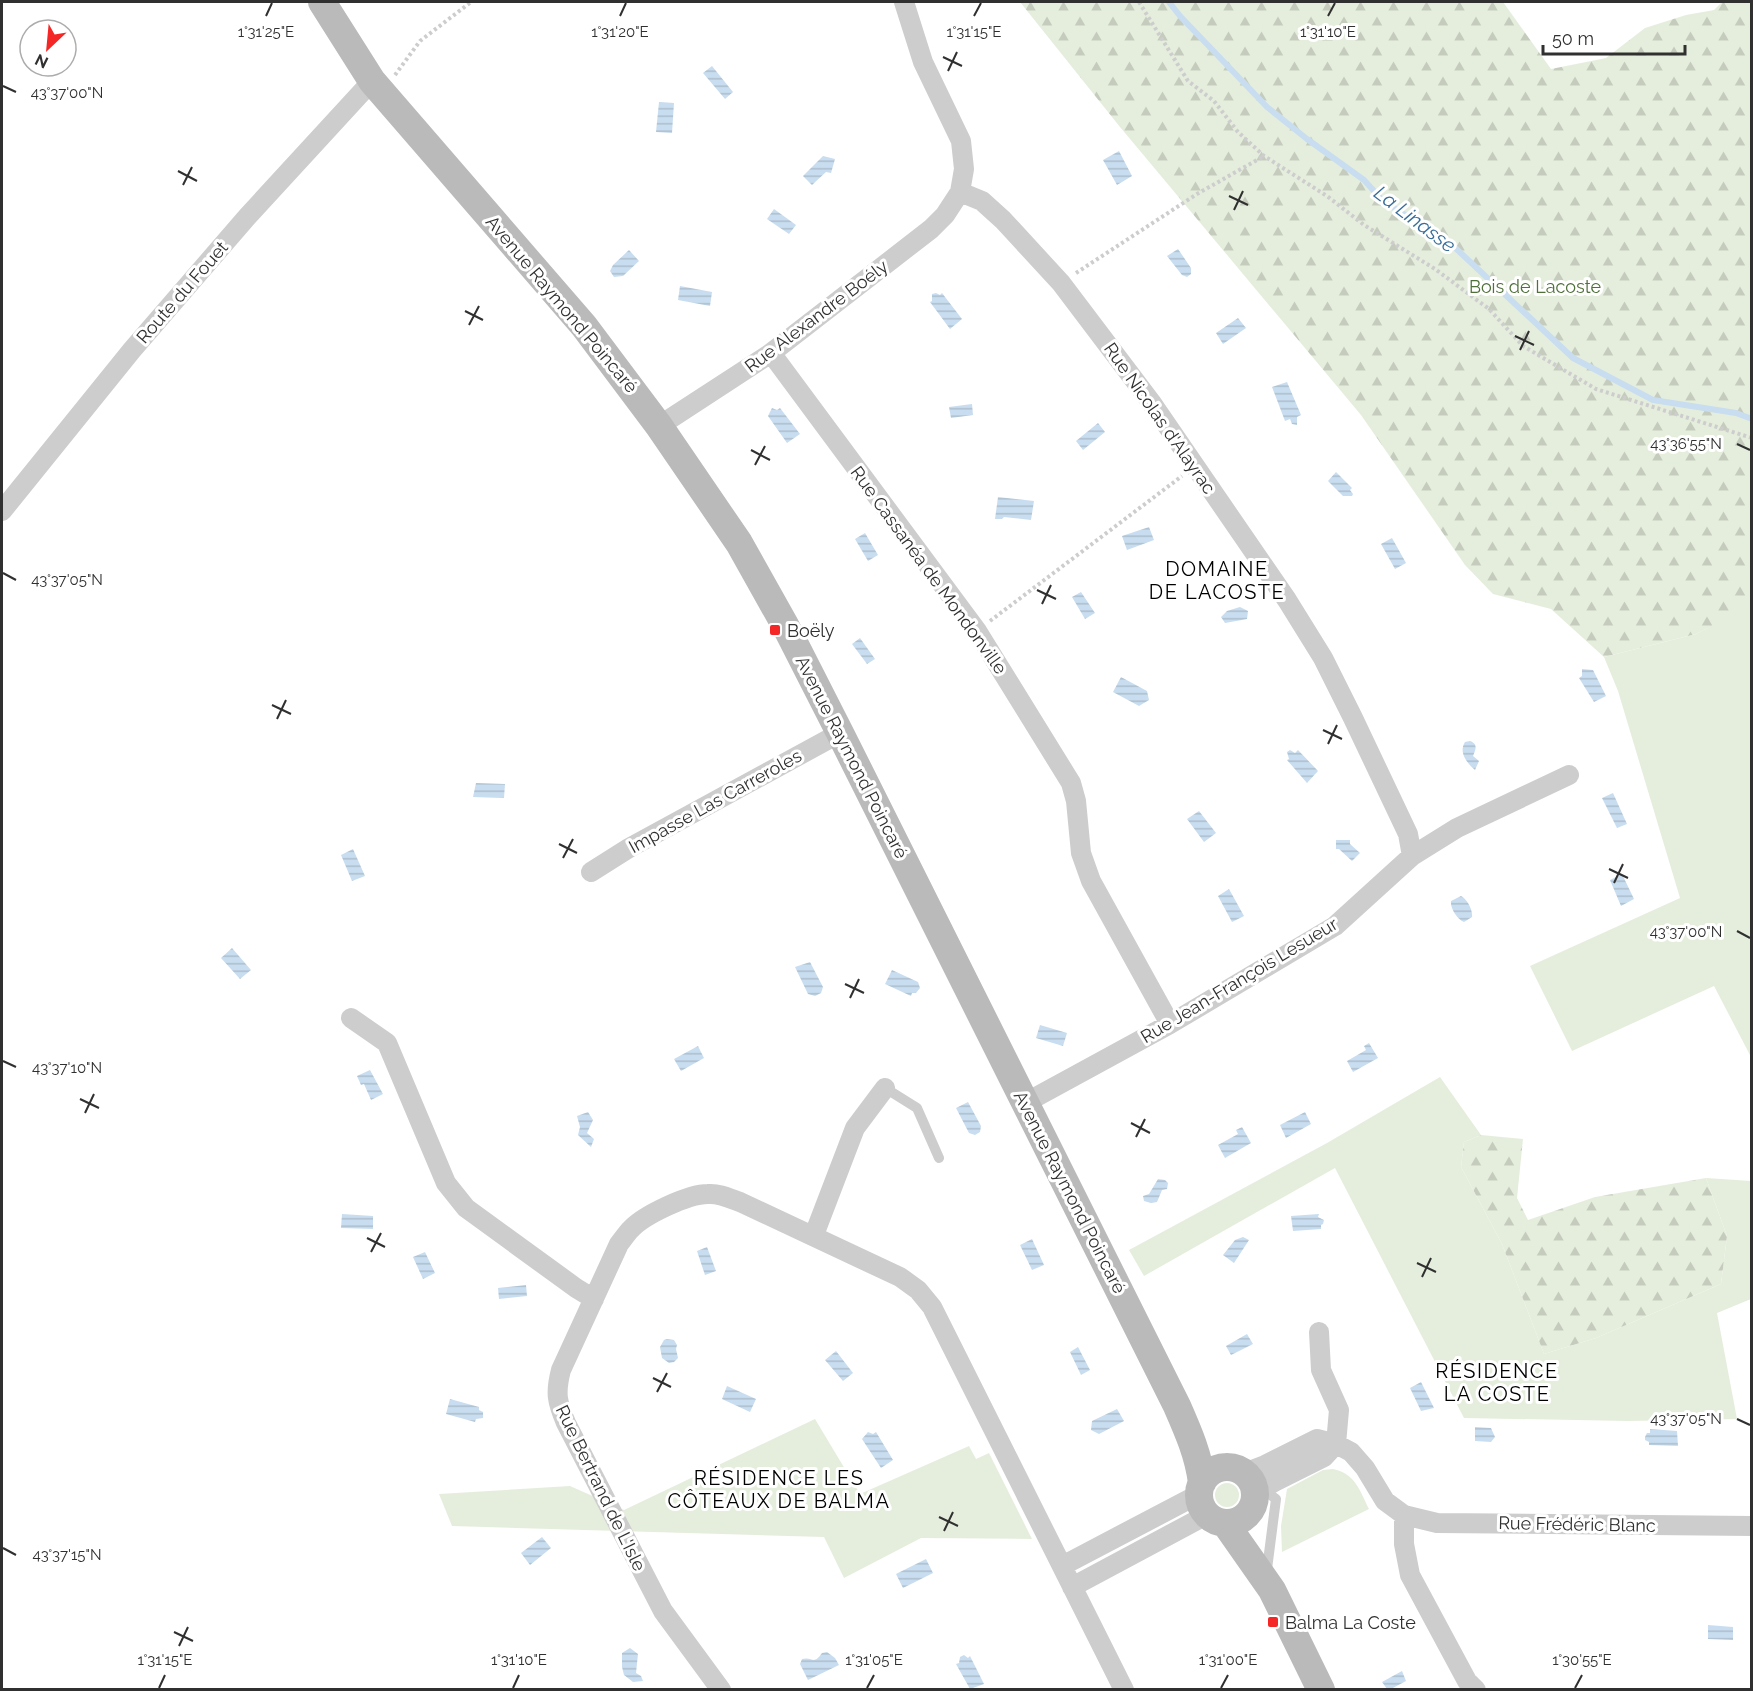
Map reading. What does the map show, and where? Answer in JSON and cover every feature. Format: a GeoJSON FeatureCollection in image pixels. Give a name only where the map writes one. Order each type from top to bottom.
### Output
{"type":"FeatureCollection","features":[{"type":"Feature","properties":{"kind":"main road","name":"Avenue Raymond Poincaré"},"geometry":{"type":"LineString","coordinates":[[322,2],[377,86],[584,326],[626,379],[739,543],[785,625],[840,733],[1177,1406],[1195,1451],[1208,1504],[1269,1580]]}},
{"type":"Feature","properties":{"kind":"main road","name":"Avenue Raymond Poincaré"},"geometry":{"type":"LineString","coordinates":[[1177,1406],[1203,1442],[1251,1485],[1261,1548],[1269,1580],[1321,1689]]}},
{"type":"Feature","properties":{"kind":"main road"},"geometry":{"type":"LineString","coordinates":[[1227,1467],[1251,1485],[1252,1508],[1241,1520],[1208,1504],[1208,1475],[1216,1469],[1227,1467]]}},
{"type":"Feature","properties":{"kind":"street"},"geometry":{"type":"LineString","coordinates":[[904,2],[922,62],[961,141],[964,169],[960,192]]}},
{"type":"Feature","properties":{"kind":"street","name":"Route du Fouet"},"geometry":{"type":"LineString","coordinates":[[2,511],[132,350],[247,217],[377,86]]}},
{"type":"Feature","properties":{"kind":"street","name":"Rue Nicolas d'Alayrac"},"geometry":{"type":"LineString","coordinates":[[960,192],[982,201],[1060,283],[1126,368],[1287,600],[1323,658],[1408,834],[1412,856]]}},
{"type":"Feature","properties":{"kind":"street","name":"Rue Alexandre Boély"},"geometry":{"type":"LineString","coordinates":[[659,426],[771,353],[932,229],[945,215],[960,192]]}},
{"type":"Feature","properties":{"kind":"street","name":"Rue Cassanéa de Mondonville"},"geometry":{"type":"LineString","coordinates":[[771,353],[977,631],[1071,783],[1076,801],[1081,853],[1091,881],[1170,1024]]}},
{"type":"Feature","properties":{"kind":"street","name":"Impasse Las Carreroles"},"geometry":{"type":"LineString","coordinates":[[591,872],[629,848],[840,733]]}},
{"type":"Feature","properties":{"kind":"street","name":"Rue Jean-François Lesueur"},"geometry":{"type":"LineString","coordinates":[[1025,1103],[1170,1024],[1335,926],[1412,856],[1457,828],[1569,775]]}},
{"type":"Feature","properties":{"kind":"street"},"geometry":{"type":"LineString","coordinates":[[351,1018],[387,1043],[446,1183],[466,1208],[594,1299]]}},
{"type":"Feature","properties":{"kind":"street"},"geometry":{"type":"LineString","coordinates":[[814,1235],[855,1128],[885,1088]]}},
{"type":"Feature","properties":{"kind":"street","name":"Rue Bertrand de L'Isle"},"geometry":{"type":"LineString","coordinates":[[721,1689],[663,1611],[557,1403],[557,1387],[561,1370],[619,1244],[632,1228],[648,1217],[689,1197],[707,1193],[725,1196],[814,1235],[900,1277],[918,1290],[932,1307],[1124,1689]]}},
{"type":"Feature","properties":{"kind":"street"},"geometry":{"type":"LineString","coordinates":[[1251,1485],[1265,1465],[1317,1439],[1336,1444],[1339,1410],[1321,1371],[1319,1332]]}},
{"type":"Feature","properties":{"kind":"street","name":"Rue Frédéric Blanc"},"geometry":{"type":"LineString","coordinates":[[1336,1444],[1351,1452],[1365,1468],[1385,1501],[1404,1515],[1437,1523],[1752,1526]]}},
{"type":"Feature","properties":{"kind":"street"},"geometry":{"type":"LineString","coordinates":[[1062,1566],[1208,1504]]}},
{"type":"Feature","properties":{"kind":"street"},"geometry":{"type":"LineString","coordinates":[[1072,1587],[1201,1518],[1208,1504]]}},
{"type":"Feature","properties":{"kind":"street"},"geometry":{"type":"LineString","coordinates":[[1404,1515],[1404,1544],[1410,1575],[1467,1681],[1476,1689]]}},
{"type":"Feature","properties":{"kind":"lane"},"geometry":{"type":"LineString","coordinates":[[885,1088],[917,1108],[939,1158]]}},
{"type":"Feature","properties":{"kind":"path"},"geometry":{"type":"LineString","coordinates":[[377,86],[392,81],[420,41],[471,2]]}},
{"type":"Feature","properties":{"kind":"path"},"geometry":{"type":"LineString","coordinates":[[1139,2],[1188,81],[1214,101],[1238,132],[1264,156],[1327,196],[1364,225],[1435,269],[1489,309],[1523,346],[1596,389],[1752,438]]}},
{"type":"Feature","properties":{"kind":"path"},"geometry":{"type":"LineString","coordinates":[[1060,283],[1197,194],[1264,156]]}},
{"type":"Feature","properties":{"kind":"path"},"geometry":{"type":"LineString","coordinates":[[977,631],[1195,466]]}},
{"type":"Feature","properties":{"kind":"green space","name":"Bois de Lacoste"},"geometry":{"type":"Polygon","coordinates":[[[1020,2],[1503,2],[1551,69],[1606,58],[1645,28],[1686,15],[1714,10],[1722,2],[1751,2],[1751,615],[1735,615],[1696,634],[1604,657],[1551,609],[1493,594],[1465,565],[1361,415],[1120,127],[1020,2]]]}},
{"type":"Feature","properties":{"kind":"green space"},"geometry":{"type":"Polygon","coordinates":[[[1735,614],[1751,615],[1751,1057],[1714,986],[1572,1051],[1530,966],[1680,898],[1618,691],[1604,657],[1696,634],[1735,614]]]}},
{"type":"Feature","properties":{"kind":"green space"},"geometry":{"type":"Polygon","coordinates":[[[1440,1077],[1481,1135],[1464,1142],[1461,1167],[1502,1244],[1544,1354],[1596,1338],[1721,1284],[1727,1236],[1706,1178],[1751,1181],[1751,1299],[1717,1313],[1737,1419],[1628,1421],[1464,1418],[1335,1168],[1144,1276],[1129,1250],[1327,1143],[1440,1077]]]}},
{"type":"Feature","properties":{"kind":"green space"},"geometry":{"type":"Polygon","coordinates":[[[1481,1135],[1523,1139],[1517,1198],[1528,1220],[1595,1197],[1706,1178],[1727,1236],[1721,1284],[1596,1338],[1544,1354],[1502,1244],[1461,1167],[1464,1142],[1481,1135]]]}},
{"type":"Feature","properties":{"kind":"green space"},"geometry":{"type":"Polygon","coordinates":[[[815,1419],[860,1494],[969,1446],[976,1459],[989,1453],[1032,1539],[921,1538],[844,1578],[824,1537],[452,1526],[439,1494],[570,1486],[624,1510],[815,1419]]]}},
{"type":"Feature","properties":{"kind":"green space"},"geometry":{"type":"Polygon","coordinates":[[[1333,1469],[1347,1474],[1352,1479],[1369,1509],[1282,1552],[1281,1526],[1287,1489],[1323,1470],[1333,1469]]]}},
{"type":"Feature","properties":{"kind":"green space"},"geometry":{"type":"Polygon","coordinates":[[[1227,1483],[1236,1486],[1239,1495],[1236,1504],[1227,1507],[1218,1504],[1215,1495],[1218,1486],[1227,1483]]]}},
{"type":"Feature","properties":{"kind":"water"},"geometry":{"type":"Polygon","coordinates":[[[712,66],[733,92],[725,99],[703,73],[712,66]]]}},
{"type":"Feature","properties":{"kind":"water"},"geometry":{"type":"Polygon","coordinates":[[[659,102],[674,103],[672,133],[656,132],[659,102]]]}},
{"type":"Feature","properties":{"kind":"water"},"geometry":{"type":"Polygon","coordinates":[[[1119,151],[1132,176],[1117,185],[1103,160],[1119,151]]]}},
{"type":"Feature","properties":{"kind":"water"},"geometry":{"type":"Polygon","coordinates":[[[823,156],[835,159],[831,173],[826,172],[812,185],[803,176],[823,156]]]}},
{"type":"Feature","properties":{"kind":"water"},"geometry":{"type":"Polygon","coordinates":[[[774,209],[796,225],[789,234],[767,219],[774,209]]]}},
{"type":"Feature","properties":{"kind":"water"},"geometry":{"type":"Polygon","coordinates":[[[1178,249],[1191,268],[1191,274],[1187,277],[1182,275],[1167,256],[1178,249]]]}},
{"type":"Feature","properties":{"kind":"water"},"geometry":{"type":"Polygon","coordinates":[[[629,250],[639,261],[623,276],[614,277],[610,271],[613,265],[629,250]]]}},
{"type":"Feature","properties":{"kind":"water"},"geometry":{"type":"Polygon","coordinates":[[[680,286],[712,292],[710,306],[678,300],[680,286]]]}},
{"type":"Feature","properties":{"kind":"water"},"geometry":{"type":"Polygon","coordinates":[[[942,293],[962,319],[950,329],[930,302],[932,294],[940,295],[942,293]]]}},
{"type":"Feature","properties":{"kind":"water"},"geometry":{"type":"Polygon","coordinates":[[[1238,318],[1246,328],[1223,344],[1216,333],[1238,318]]]}},
{"type":"Feature","properties":{"kind":"water"},"geometry":{"type":"Polygon","coordinates":[[[1287,382],[1301,415],[1297,417],[1297,425],[1292,424],[1290,419],[1285,421],[1272,387],[1287,382]]]}},
{"type":"Feature","properties":{"kind":"water"},"geometry":{"type":"Polygon","coordinates":[[[972,404],[973,415],[951,418],[949,407],[972,404]]]}},
{"type":"Feature","properties":{"kind":"water"},"geometry":{"type":"Polygon","coordinates":[[[772,408],[777,410],[780,408],[800,434],[787,443],[768,416],[772,408]]]}},
{"type":"Feature","properties":{"kind":"water"},"geometry":{"type":"Polygon","coordinates":[[[1098,423],[1105,432],[1083,450],[1076,441],[1098,423]]]}},
{"type":"Feature","properties":{"kind":"water"},"geometry":{"type":"Polygon","coordinates":[[[1336,472],[1352,488],[1350,490],[1352,496],[1343,496],[1328,481],[1336,472]]]}},
{"type":"Feature","properties":{"kind":"water"},"geometry":{"type":"Polygon","coordinates":[[[998,497],[1034,501],[1031,520],[1004,517],[995,519],[998,497]]]}},
{"type":"Feature","properties":{"kind":"water"},"geometry":{"type":"Polygon","coordinates":[[[1149,527],[1154,540],[1127,550],[1122,536],[1149,527]]]}},
{"type":"Feature","properties":{"kind":"water"},"geometry":{"type":"Polygon","coordinates":[[[865,533],[878,555],[868,561],[855,539],[865,533]]]}},
{"type":"Feature","properties":{"kind":"water"},"geometry":{"type":"Polygon","coordinates":[[[1392,538],[1406,563],[1395,569],[1381,544],[1392,538]]]}},
{"type":"Feature","properties":{"kind":"water"},"geometry":{"type":"Polygon","coordinates":[[[1081,592],[1095,613],[1085,619],[1072,597],[1081,592]]]}},
{"type":"Feature","properties":{"kind":"water"},"geometry":{"type":"Polygon","coordinates":[[[1240,607],[1248,611],[1247,619],[1225,623],[1221,617],[1227,611],[1240,607]]]}},
{"type":"Feature","properties":{"kind":"water"},"geometry":{"type":"Polygon","coordinates":[[[860,638],[875,659],[867,664],[852,644],[860,638]]]}},
{"type":"Feature","properties":{"kind":"water"},"geometry":{"type":"Polygon","coordinates":[[[1582,669],[1593,670],[1606,696],[1594,702],[1579,678],[1582,676],[1582,669]]]}},
{"type":"Feature","properties":{"kind":"water"},"geometry":{"type":"Polygon","coordinates":[[[1121,677],[1147,691],[1149,700],[1139,706],[1113,692],[1121,677]]]}},
{"type":"Feature","properties":{"kind":"water"},"geometry":{"type":"Polygon","coordinates":[[[1470,741],[1476,747],[1473,756],[1479,761],[1475,770],[1463,754],[1465,742],[1470,741]]]}},
{"type":"Feature","properties":{"kind":"water"},"geometry":{"type":"Polygon","coordinates":[[[1290,750],[1295,753],[1298,750],[1318,771],[1307,783],[1287,760],[1289,759],[1287,752],[1290,750]]]}},
{"type":"Feature","properties":{"kind":"water"},"geometry":{"type":"Polygon","coordinates":[[[476,783],[505,784],[504,798],[473,797],[476,783]]]}},
{"type":"Feature","properties":{"kind":"water"},"geometry":{"type":"Polygon","coordinates":[[[1613,793],[1627,824],[1617,828],[1602,798],[1613,793]]]}},
{"type":"Feature","properties":{"kind":"water"},"geometry":{"type":"Polygon","coordinates":[[[1199,811],[1216,833],[1204,842],[1187,819],[1199,811]]]}},
{"type":"Feature","properties":{"kind":"water"},"geometry":{"type":"Polygon","coordinates":[[[1336,840],[1350,840],[1350,844],[1360,853],[1352,861],[1336,849],[1336,840]]]}},
{"type":"Feature","properties":{"kind":"water"},"geometry":{"type":"Polygon","coordinates":[[[353,849],[365,876],[352,881],[341,855],[353,849]]]}},
{"type":"Feature","properties":{"kind":"water"},"geometry":{"type":"Polygon","coordinates":[[[1622,874],[1634,899],[1621,906],[1610,880],[1622,874]]]}},
{"type":"Feature","properties":{"kind":"water"},"geometry":{"type":"Polygon","coordinates":[[[1229,889],[1244,916],[1232,922],[1218,896],[1229,889]]]}},
{"type":"Feature","properties":{"kind":"water"},"geometry":{"type":"Polygon","coordinates":[[[1461,896],[1471,908],[1472,914],[1472,917],[1464,922],[1457,916],[1451,904],[1451,901],[1461,896]]]}},
{"type":"Feature","properties":{"kind":"water"},"geometry":{"type":"Polygon","coordinates":[[[232,948],[251,970],[240,979],[221,958],[232,948]]]}},
{"type":"Feature","properties":{"kind":"water"},"geometry":{"type":"Polygon","coordinates":[[[810,962],[823,987],[821,993],[815,996],[808,994],[795,967],[810,962]]]}},
{"type":"Feature","properties":{"kind":"water"},"geometry":{"type":"Polygon","coordinates":[[[892,970],[918,982],[920,988],[911,996],[885,984],[892,970]]]}},
{"type":"Feature","properties":{"kind":"water"},"geometry":{"type":"Polygon","coordinates":[[[1040,1025],[1067,1033],[1063,1046],[1036,1038],[1040,1025]]]}},
{"type":"Feature","properties":{"kind":"water"},"geometry":{"type":"Polygon","coordinates":[[[1369,1043],[1378,1058],[1353,1072],[1347,1061],[1366,1050],[1364,1046],[1369,1043]]]}},
{"type":"Feature","properties":{"kind":"water"},"geometry":{"type":"Polygon","coordinates":[[[698,1046],[704,1058],[681,1071],[674,1059],[698,1046]]]}},
{"type":"Feature","properties":{"kind":"water"},"geometry":{"type":"Polygon","coordinates":[[[370,1070],[383,1094],[371,1100],[364,1084],[361,1085],[357,1076],[370,1070]]]}},
{"type":"Feature","properties":{"kind":"water"},"geometry":{"type":"Polygon","coordinates":[[[968,1102],[981,1126],[980,1132],[975,1135],[969,1133],[956,1108],[968,1102]]]}},
{"type":"Feature","properties":{"kind":"water"},"geometry":{"type":"Polygon","coordinates":[[[588,1112],[593,1120],[587,1133],[594,1139],[591,1147],[578,1135],[580,1127],[577,1116],[588,1112]]]}},
{"type":"Feature","properties":{"kind":"water"},"geometry":{"type":"Polygon","coordinates":[[[1305,1112],[1311,1124],[1286,1138],[1280,1125],[1305,1112]]]}},
{"type":"Feature","properties":{"kind":"water"},"geometry":{"type":"Polygon","coordinates":[[[1242,1127],[1251,1143],[1225,1158],[1218,1145],[1238,1134],[1236,1130],[1242,1127]]]}},
{"type":"Feature","properties":{"kind":"water"},"geometry":{"type":"Polygon","coordinates":[[[1158,1179],[1168,1183],[1167,1189],[1162,1190],[1157,1202],[1144,1201],[1143,1196],[1149,1194],[1158,1179]]]}},
{"type":"Feature","properties":{"kind":"water"},"geometry":{"type":"Polygon","coordinates":[[[342,1214],[373,1216],[373,1229],[341,1228],[342,1214]]]}},
{"type":"Feature","properties":{"kind":"water"},"geometry":{"type":"Polygon","coordinates":[[[1319,1214],[1318,1217],[1324,1220],[1321,1229],[1293,1231],[1291,1216],[1319,1214]]]}},
{"type":"Feature","properties":{"kind":"water"},"geometry":{"type":"Polygon","coordinates":[[[1243,1237],[1249,1240],[1234,1263],[1223,1255],[1235,1240],[1243,1237]]]}},
{"type":"Feature","properties":{"kind":"water"},"geometry":{"type":"Polygon","coordinates":[[[1032,1239],[1044,1265],[1032,1270],[1020,1245],[1032,1239]]]}},
{"type":"Feature","properties":{"kind":"water"},"geometry":{"type":"Polygon","coordinates":[[[707,1247],[716,1271],[705,1275],[697,1251],[707,1247]]]}},
{"type":"Feature","properties":{"kind":"water"},"geometry":{"type":"Polygon","coordinates":[[[425,1252],[435,1273],[423,1279],[413,1257],[425,1252]]]}},
{"type":"Feature","properties":{"kind":"water"},"geometry":{"type":"Polygon","coordinates":[[[526,1285],[527,1296],[499,1299],[498,1288],[526,1285]]]}},
{"type":"Feature","properties":{"kind":"water"},"geometry":{"type":"Polygon","coordinates":[[[1247,1334],[1253,1344],[1231,1355],[1226,1346],[1247,1334]]]}},
{"type":"Feature","properties":{"kind":"water"},"geometry":{"type":"Polygon","coordinates":[[[667,1339],[674,1340],[677,1345],[678,1358],[669,1363],[662,1358],[660,1347],[667,1339]]]}},
{"type":"Feature","properties":{"kind":"water"},"geometry":{"type":"Polygon","coordinates":[[[1078,1347],[1090,1370],[1081,1375],[1070,1352],[1078,1347]]]}},
{"type":"Feature","properties":{"kind":"water"},"geometry":{"type":"Polygon","coordinates":[[[836,1351],[853,1373],[843,1381],[825,1360],[836,1351]]]}},
{"type":"Feature","properties":{"kind":"water"},"geometry":{"type":"Polygon","coordinates":[[[1421,1382],[1434,1408],[1421,1411],[1410,1388],[1421,1382]]]}},
{"type":"Feature","properties":{"kind":"water"},"geometry":{"type":"Polygon","coordinates":[[[727,1386],[756,1399],[750,1412],[722,1399],[727,1386]]]}},
{"type":"Feature","properties":{"kind":"water"},"geometry":{"type":"Polygon","coordinates":[[[450,1399],[479,1407],[479,1410],[483,1412],[483,1418],[476,1419],[475,1422],[446,1414],[450,1399]]]}},
{"type":"Feature","properties":{"kind":"water"},"geometry":{"type":"Polygon","coordinates":[[[1117,1409],[1124,1421],[1099,1434],[1091,1430],[1092,1421],[1117,1409]]]}},
{"type":"Feature","properties":{"kind":"water"},"geometry":{"type":"Polygon","coordinates":[[[1475,1427],[1491,1428],[1495,1437],[1491,1442],[1475,1441],[1475,1427]]]}},
{"type":"Feature","properties":{"kind":"water"},"geometry":{"type":"Polygon","coordinates":[[[1650,1429],[1677,1431],[1678,1446],[1649,1445],[1645,1437],[1647,1433],[1650,1433],[1650,1429]]]}},
{"type":"Feature","properties":{"kind":"water"},"geometry":{"type":"Polygon","coordinates":[[[868,1432],[873,1434],[876,1432],[893,1460],[881,1468],[862,1439],[868,1432]]]}},
{"type":"Feature","properties":{"kind":"water"},"geometry":{"type":"Polygon","coordinates":[[[542,1537],[551,1548],[530,1565],[521,1553],[542,1537]]]}},
{"type":"Feature","properties":{"kind":"water"},"geometry":{"type":"Polygon","coordinates":[[[926,1559],[933,1573],[903,1588],[896,1574],[926,1559]]]}},
{"type":"Feature","properties":{"kind":"water"},"geometry":{"type":"Polygon","coordinates":[[[1708,1625],[1733,1627],[1733,1640],[1708,1639],[1708,1625]]]}},
{"type":"Feature","properties":{"kind":"water"},"geometry":{"type":"Polygon","coordinates":[[[630,1648],[638,1654],[636,1673],[643,1681],[633,1682],[624,1675],[622,1653],[630,1648]]]}},
{"type":"Feature","properties":{"kind":"water"},"geometry":{"type":"Polygon","coordinates":[[[827,1652],[835,1658],[839,1665],[808,1680],[800,1664],[802,1659],[815,1660],[822,1653],[827,1652]]]}},
{"type":"Feature","properties":{"kind":"water"},"geometry":{"type":"Polygon","coordinates":[[[964,1655],[968,1658],[970,1656],[984,1684],[970,1689],[956,1664],[964,1655]]]}},
{"type":"Feature","properties":{"kind":"water"},"geometry":{"type":"Polygon","coordinates":[[[1402,1671],[1406,1681],[1387,1689],[1382,1682],[1402,1671]]]}},
{"type":"Feature","properties":{"kind":"waterway","name":"La Linasse"},"geometry":{"type":"LineString","coordinates":[[1169,2],[1267,107],[1364,180],[1383,201],[1450,243],[1573,358],[1653,400],[1736,413],[1752,419]]}},
{"type":"Feature","properties":{"kind":"place","name":"Boëly"},"geometry":{"type":"Point","coordinates":[775,630]}},
{"type":"Feature","properties":{"kind":"place","name":"Balma La Coste"},"geometry":{"type":"Point","coordinates":[1273,1622]}},
{"type":"Feature","properties":{"kind":"district","name":"DOMAINE DE LACOSTE"},"geometry":{"type":"Point","coordinates":[1217,580]}},
{"type":"Feature","properties":{"kind":"district","name":"RÉSIDENCE LA COSTE"},"geometry":{"type":"Point","coordinates":[1497,1382]}},
{"type":"Feature","properties":{"kind":"district","name":"RÉSIDENCE LES CÔTEAUX DE BALMA"},"geometry":{"type":"Point","coordinates":[779,1490]}}]}
